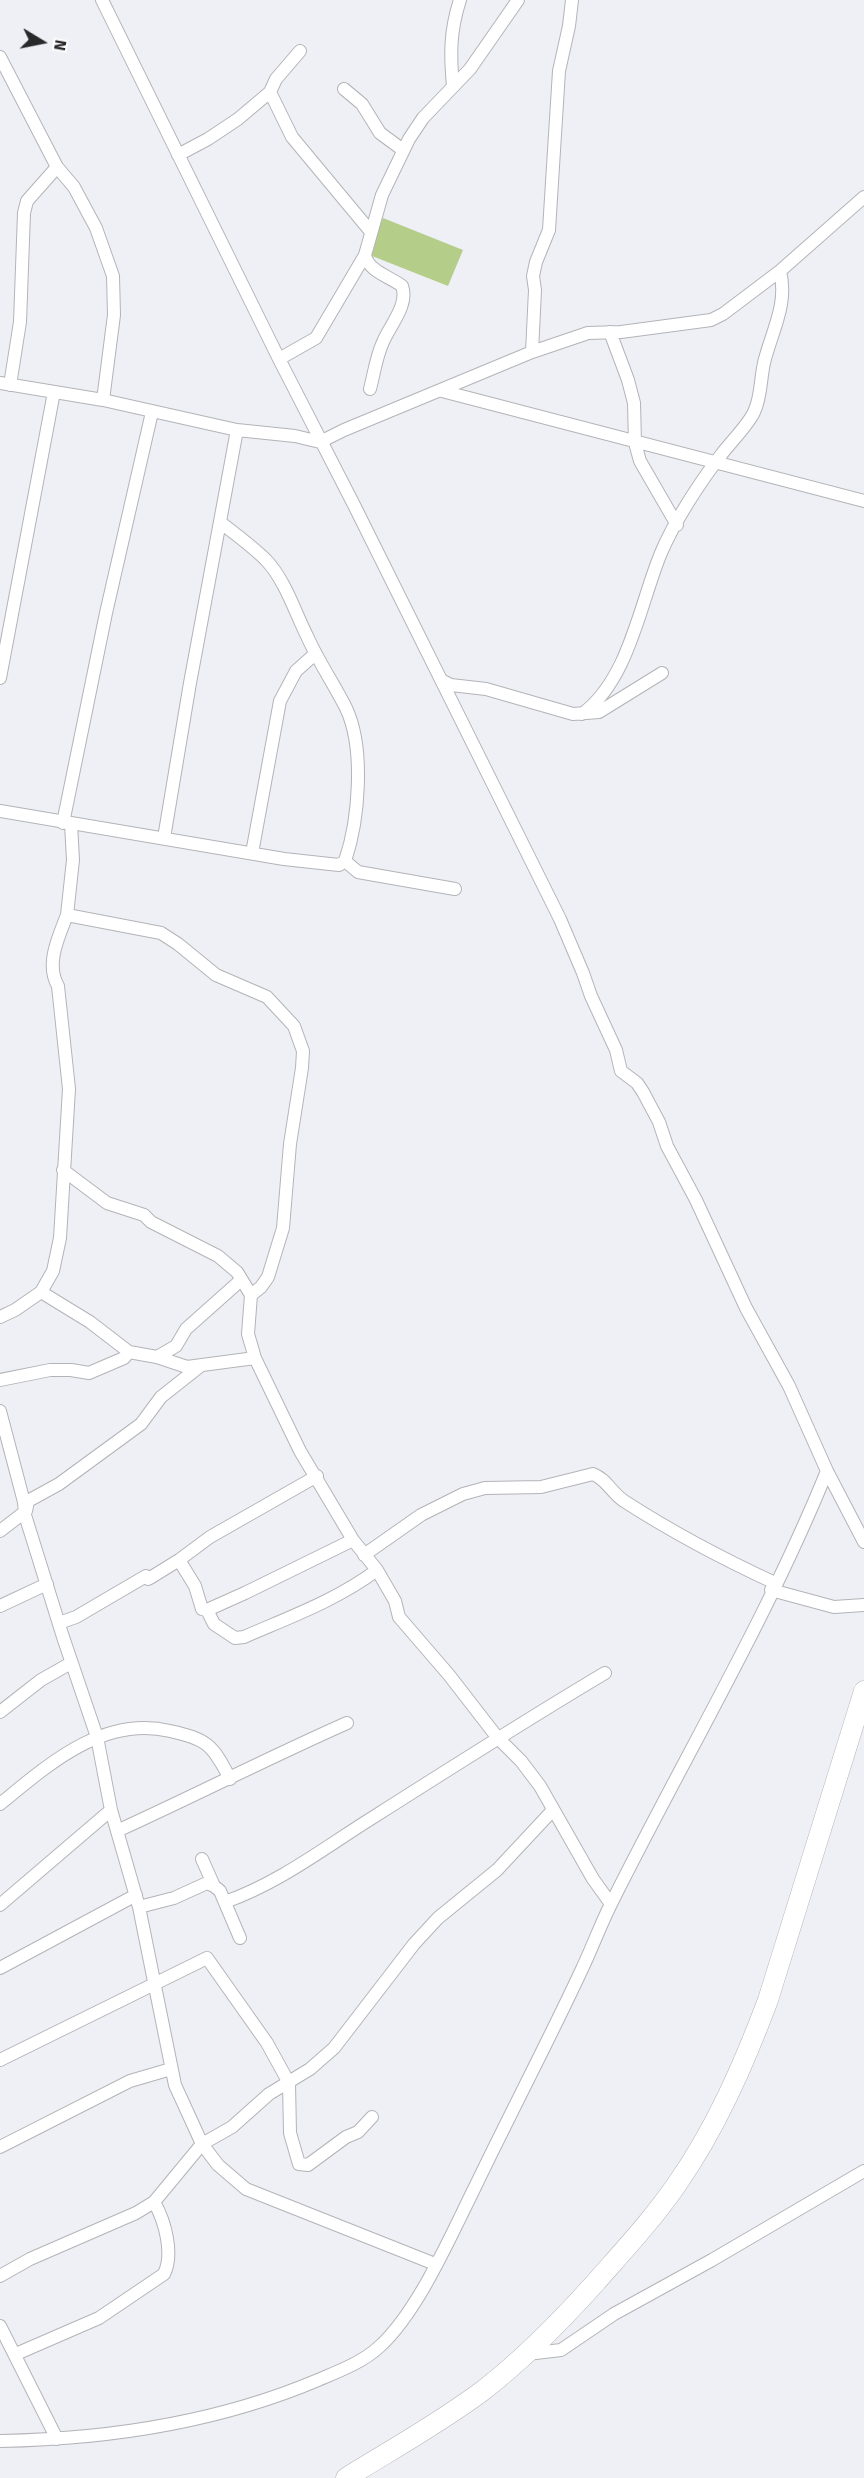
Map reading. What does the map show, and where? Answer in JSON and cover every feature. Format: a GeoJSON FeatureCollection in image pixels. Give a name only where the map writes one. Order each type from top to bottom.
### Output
{"type":"FeatureCollection","features":[{"type":"Feature","properties":{"kind":"highway"},"geometry":{"type":"LineString","coordinates":[[346,2478],[479,2393],[525,2354],[566,2315],[636,2237],[678,2183],[722,2107],[750,2048],[768,2000],[864,1691]]}},
{"type":"Feature","properties":{"kind":"street"},"geometry":{"type":"LineString","coordinates":[[102,0],[320,442],[560,919],[615,1050],[621,1071],[644,1092],[659,1122],[667,1146],[696,1200],[746,1308],[789,1386],[827,1471],[864,1542]]}},
{"type":"Feature","properties":{"kind":"street"},"geometry":{"type":"LineString","coordinates":[[453,86],[449,52],[460,0]]}},
{"type":"Feature","properties":{"kind":"street"},"geometry":{"type":"LineString","coordinates":[[279,359],[316,339],[365,255],[382,195],[403,150],[423,118],[470,69],[487,47],[517,0]]}},
{"type":"Feature","properties":{"kind":"street"},"geometry":{"type":"LineString","coordinates":[[532,352],[535,290],[533,276],[549,230],[559,71],[569,27],[572,0]]}},
{"type":"Feature","properties":{"kind":"street"},"geometry":{"type":"LineString","coordinates":[[178,155],[238,119],[270,92],[276,79],[300,51]]}},
{"type":"Feature","properties":{"kind":"street"},"geometry":{"type":"LineString","coordinates":[[0,57],[57,167],[74,187],[96,228],[113,276],[114,315],[103,400]]}},
{"type":"Feature","properties":{"kind":"street"},"geometry":{"type":"LineString","coordinates":[[344,89],[363,104],[380,134],[403,150]]}},
{"type":"Feature","properties":{"kind":"street"},"geometry":{"type":"LineString","coordinates":[[270,92],[292,137],[371,232]]}},
{"type":"Feature","properties":{"kind":"street"},"geometry":{"type":"LineString","coordinates":[[57,167],[27,201],[24,213],[20,322],[5,384],[103,400],[237,430],[295,436],[320,442],[532,352],[588,333],[711,320],[723,314],[780,271],[864,197]]}},
{"type":"Feature","properties":{"kind":"street"},"geometry":{"type":"LineString","coordinates":[[365,255],[367,263],[373,269],[402,286],[405,294],[402,305],[382,344],[370,389]]}},
{"type":"Feature","properties":{"kind":"street"},"geometry":{"type":"LineString","coordinates":[[582,714],[601,697],[614,675],[641,615],[662,552],[677,525],[715,462],[753,415],[765,358],[783,302],[784,287],[780,271]]}},
{"type":"Feature","properties":{"kind":"street"},"geometry":{"type":"LineString","coordinates":[[610,332],[634,403],[635,441],[639,461],[677,525]]}},
{"type":"Feature","properties":{"kind":"street"},"geometry":{"type":"LineString","coordinates":[[442,390],[864,501]]}},
{"type":"Feature","properties":{"kind":"street"},"geometry":{"type":"LineString","coordinates":[[0,678],[54,392]]}},
{"type":"Feature","properties":{"kind":"street"},"geometry":{"type":"LineString","coordinates":[[0,1317],[15,1310],[41,1292],[53,1271],[60,1238],[69,1089],[58,986],[53,976],[59,930],[67,915],[73,860],[67,824],[106,613],[153,412]]}},
{"type":"Feature","properties":{"kind":"street"},"geometry":{"type":"LineString","coordinates":[[164,838],[237,430]]}},
{"type":"Feature","properties":{"kind":"street"},"geometry":{"type":"LineString","coordinates":[[0,811],[67,824],[331,865],[339,866],[345,861],[355,808],[358,774],[355,734],[347,709],[315,654],[280,581],[266,560],[220,522]]}},
{"type":"Feature","properties":{"kind":"street"},"geometry":{"type":"LineString","coordinates":[[252,853],[280,701],[296,671],[315,654]]}},
{"type":"Feature","properties":{"kind":"street"},"geometry":{"type":"LineString","coordinates":[[441,680],[451,686],[486,689],[573,714],[582,714],[599,712],[662,673]]}},
{"type":"Feature","properties":{"kind":"street"},"geometry":{"type":"LineString","coordinates":[[345,861],[358,872],[454,889]]}},
{"type":"Feature","properties":{"kind":"street"},"geometry":{"type":"LineString","coordinates":[[67,915],[145,928],[160,933],[178,944],[216,975],[267,997],[294,1026],[303,1051],[290,1144],[284,1220],[268,1277],[261,1287],[251,1294]]}},
{"type":"Feature","properties":{"kind":"street"},"geometry":{"type":"LineString","coordinates":[[63,1170],[107,1203],[144,1215],[151,1222],[218,1256],[237,1272],[251,1294],[248,1334],[255,1358],[280,1414],[353,1540],[377,1570],[395,1601],[399,1617],[450,1675],[497,1737],[534,1778],[593,1879],[611,1904]]}},
{"type":"Feature","properties":{"kind":"street"},"geometry":{"type":"LineString","coordinates":[[157,1357],[176,1346],[186,1329],[241,1280]]}},
{"type":"Feature","properties":{"kind":"street"},"geometry":{"type":"LineString","coordinates":[[41,1292],[90,1322],[129,1352],[157,1357],[187,1367],[255,1358]]}},
{"type":"Feature","properties":{"kind":"street"},"geometry":{"type":"LineString","coordinates":[[0,1380],[50,1370],[89,1373],[124,1358],[129,1352]]}},
{"type":"Feature","properties":{"kind":"street"},"geometry":{"type":"LineString","coordinates":[[0,1531],[24,1512],[28,1501],[59,1484],[141,1424],[161,1397],[199,1367]]}},
{"type":"Feature","properties":{"kind":"street"},"geometry":{"type":"LineString","coordinates":[[0,1411],[24,1502],[24,1512],[71,1663],[97,1737],[111,1810],[139,1907],[175,2085],[202,2144],[218,2165],[246,2189],[435,2264]]}},
{"type":"Feature","properties":{"kind":"street"},"geometry":{"type":"LineString","coordinates":[[0,2440],[57,2439],[111,2434],[203,2416],[298,2388],[342,2370],[377,2349],[398,2327],[435,2264],[541,2054],[611,1904],[726,1684],[790,1554],[827,1471]]}},
{"type":"Feature","properties":{"kind":"street"},"geometry":{"type":"LineString","coordinates":[[364,1556],[421,1515],[463,1494],[492,1487],[541,1487],[593,1474],[600,1476],[613,1493],[645,1514],[773,1586],[834,1607],[864,1605]]}},
{"type":"Feature","properties":{"kind":"street"},"geometry":{"type":"LineString","coordinates":[[59,1623],[76,1617],[146,1576],[148,1580],[210,1537],[316,1476]]}},
{"type":"Feature","properties":{"kind":"street"},"geometry":{"type":"LineString","coordinates":[[179,1560],[195,1586],[202,1609],[207,1610],[353,1540]]}},
{"type":"Feature","properties":{"kind":"street"},"geometry":{"type":"LineString","coordinates":[[207,1610],[214,1624],[235,1638],[244,1637],[349,1590],[377,1570]]}},
{"type":"Feature","properties":{"kind":"street"},"geometry":{"type":"LineString","coordinates":[[0,1606],[47,1584]]}},
{"type":"Feature","properties":{"kind":"street"},"geometry":{"type":"LineString","coordinates":[[0,1712],[41,1680],[71,1663]]}},
{"type":"Feature","properties":{"kind":"street"},"geometry":{"type":"LineString","coordinates":[[225,1902],[241,1897],[295,1868],[497,1737],[605,1673]]}},
{"type":"Feature","properties":{"kind":"street"},"geometry":{"type":"LineString","coordinates":[[117,1831],[230,1779],[291,1747],[347,1723]]}},
{"type":"Feature","properties":{"kind":"street"},"geometry":{"type":"LineString","coordinates":[[0,1804],[78,1745],[136,1726],[154,1727],[190,1736],[206,1743],[217,1754],[230,1779]]}},
{"type":"Feature","properties":{"kind":"street"},"geometry":{"type":"LineString","coordinates":[[0,1905],[111,1810]]}},
{"type":"Feature","properties":{"kind":"street"},"geometry":{"type":"LineString","coordinates":[[0,2276],[30,2259],[136,2213],[154,2202],[202,2144],[232,2127],[269,2094],[310,2069],[334,2048],[366,2003],[414,1944],[438,1918],[497,1870],[553,1810]]}},
{"type":"Feature","properties":{"kind":"street"},"geometry":{"type":"LineString","coordinates":[[202,1858],[214,1886],[225,1902],[240,1938]]}},
{"type":"Feature","properties":{"kind":"street"},"geometry":{"type":"LineString","coordinates":[[139,1907],[174,1898],[207,1883],[214,1886]]}},
{"type":"Feature","properties":{"kind":"street"},"geometry":{"type":"LineString","coordinates":[[0,1968],[136,1894]]}},
{"type":"Feature","properties":{"kind":"street"},"geometry":{"type":"LineString","coordinates":[[0,2060],[207,1958],[267,2043],[290,2083],[290,2133],[299,2164],[308,2164],[346,2137],[358,2132],[372,2117]]}},
{"type":"Feature","properties":{"kind":"street"},"geometry":{"type":"LineString","coordinates":[[0,2147],[130,2081],[171,2069]]}},
{"type":"Feature","properties":{"kind":"street"},"geometry":{"type":"LineString","coordinates":[[525,2354],[561,2350],[614,2314],[864,2171]]}},
{"type":"Feature","properties":{"kind":"street"},"geometry":{"type":"LineString","coordinates":[[16,2354],[99,2318],[164,2274],[169,2265],[167,2247],[160,2212],[154,2202]]}},
{"type":"Feature","properties":{"kind":"street"},"geometry":{"type":"LineString","coordinates":[[0,2326],[57,2439]]}},
{"type":"Feature","properties":{"kind":"green space"},"geometry":{"type":"Polygon","coordinates":[[[383,218],[463,250],[448,286],[367,254],[383,218]]]}}]}
